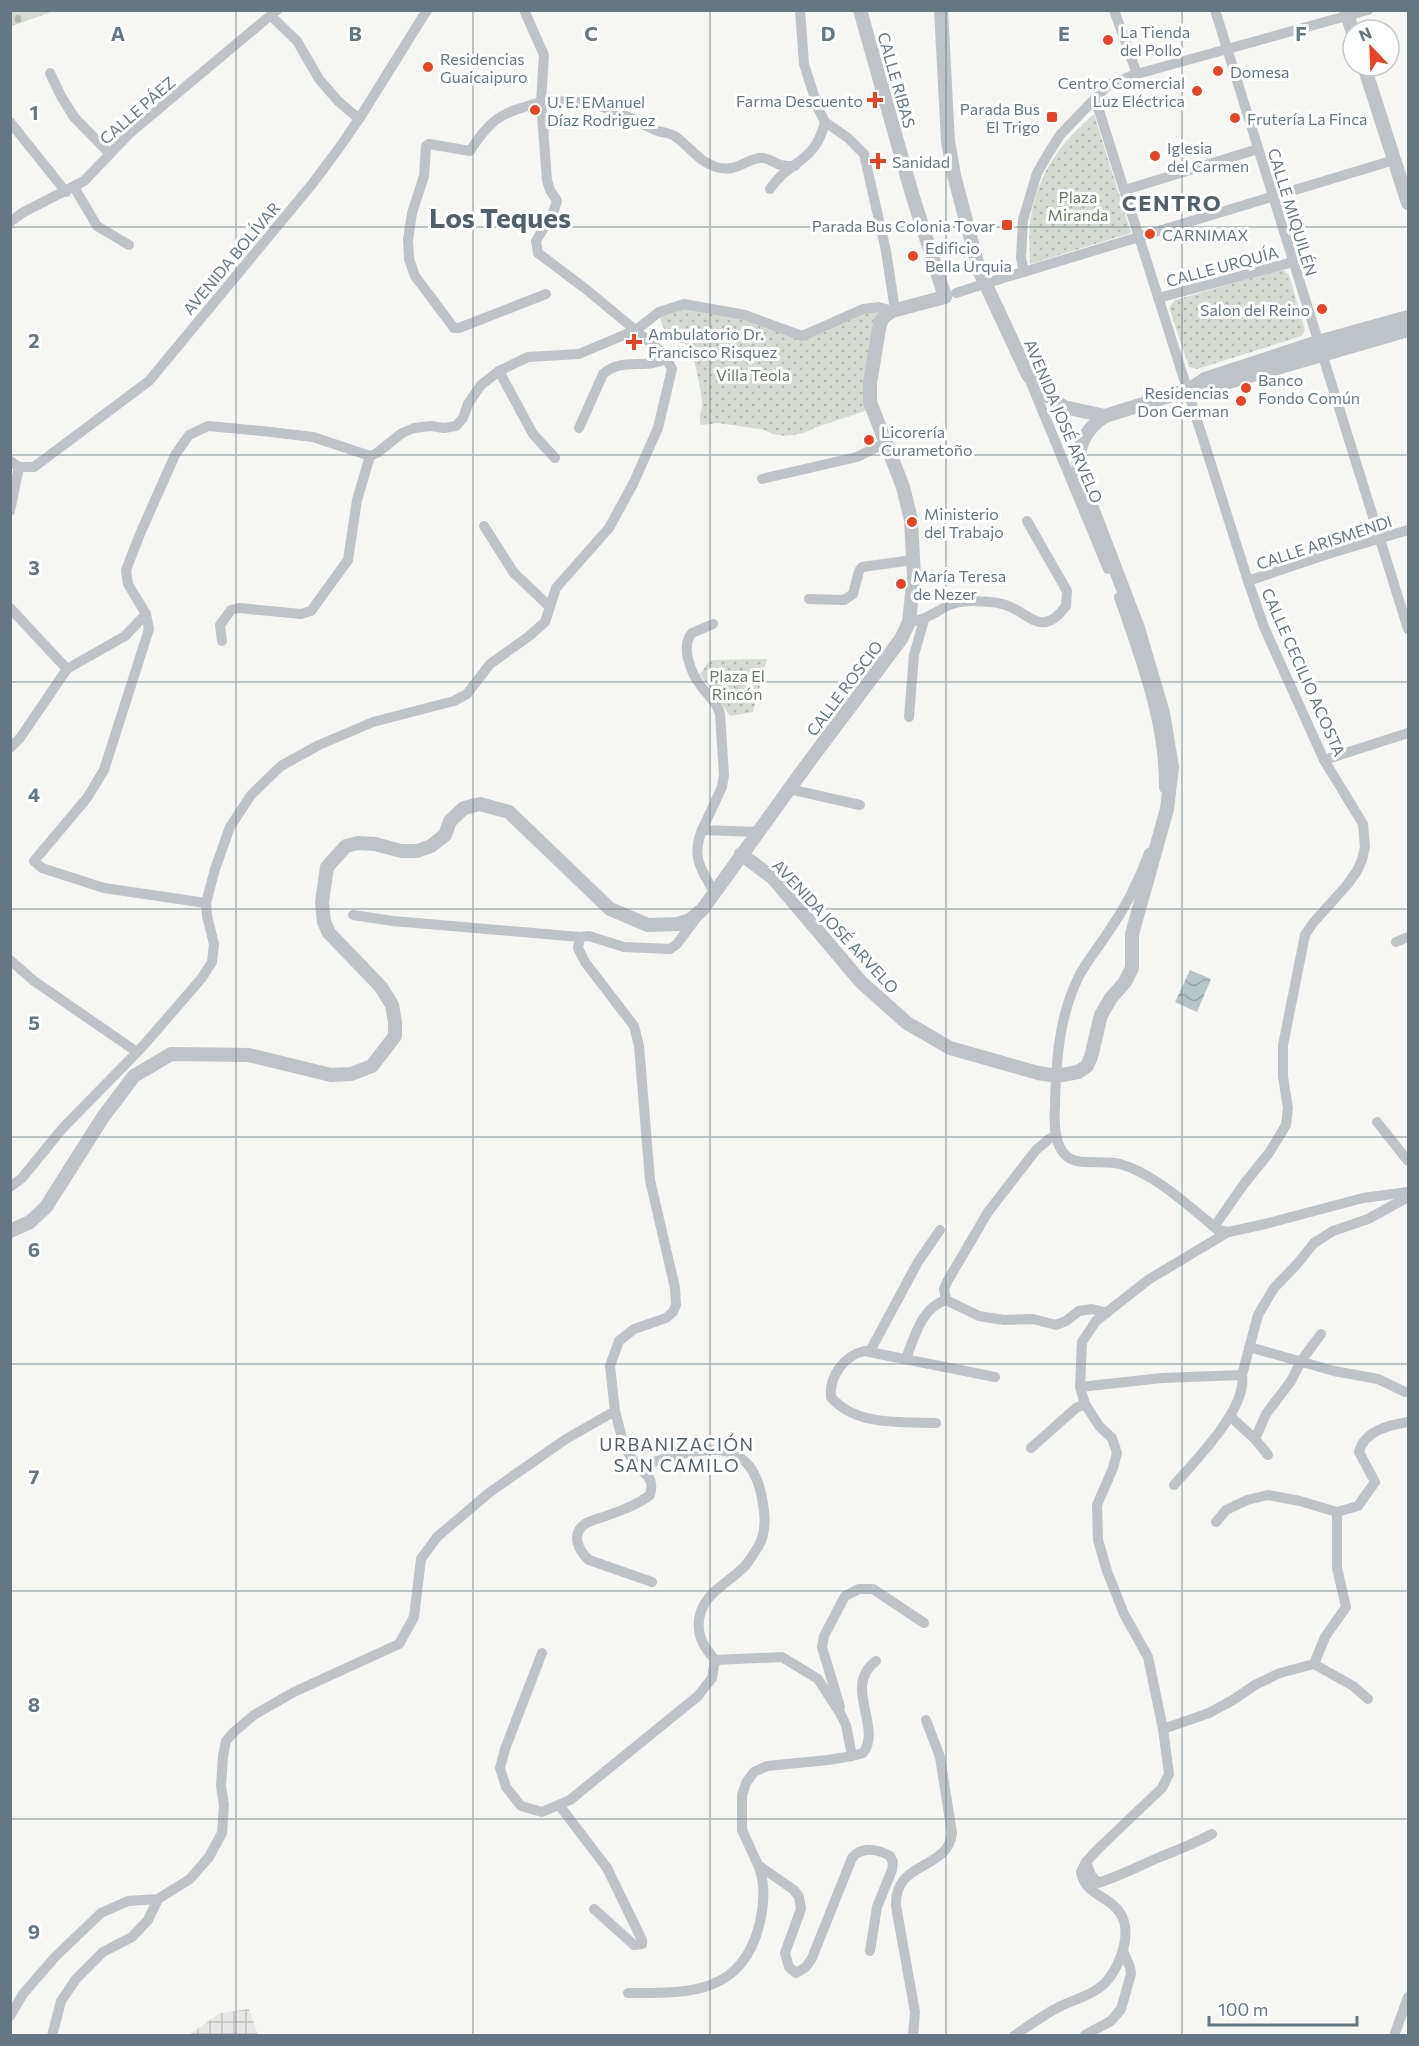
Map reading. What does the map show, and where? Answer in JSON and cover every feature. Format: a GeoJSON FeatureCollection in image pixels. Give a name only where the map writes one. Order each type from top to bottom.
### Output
{"type":"FeatureCollection","features":[{"type":"Feature","properties":{"kind":"street","name":"AVENIDA BOLÍVAR"},"geometry":{"type":"LineString","coordinates":[[15,464],[34,467],[148,381],[313,183],[359,119],[427,10]]}},
{"type":"Feature","properties":{"kind":"street"},"geometry":{"type":"LineString","coordinates":[[10,1187],[22,1178],[62,1129],[137,1052],[201,980],[212,962],[214,944],[207,916],[207,903],[215,869],[230,827],[251,795],[281,766],[319,745],[373,722],[454,701],[467,694],[490,664],[545,622],[556,588],[609,528],[633,484],[658,428],[672,369],[667,358],[588,290],[538,253],[536,241],[553,213],[556,201],[547,180],[541,102],[544,55],[525,10]]}},
{"type":"Feature","properties":{"kind":"street"},"geometry":{"type":"LineString","coordinates":[[800,10],[804,64],[818,108],[825,122],[848,138],[864,154],[886,251],[894,311]]}},
{"type":"Feature","properties":{"kind":"street","name":"CALLE RIBAS"},"geometry":{"type":"LineString","coordinates":[[860,10],[912,194],[950,295]]}},
{"type":"Feature","properties":{"kind":"street","name":"AVENIDA JOSÉ ARVELO"},"geometry":{"type":"LineString","coordinates":[[940,10],[948,141],[954,175],[979,270],[1028,375],[1116,588],[1141,662],[1160,730],[1164,768],[1164,792],[1153,841],[1138,878],[1116,918],[1083,969],[1070,998],[1057,1055],[1054,1120],[1056,1136]]}},
{"type":"Feature","properties":{"kind":"street"},"geometry":{"type":"LineString","coordinates":[[1114,10],[1137,74]]}},
{"type":"Feature","properties":{"kind":"street","name":"CALLE MIQUILÉN"},"geometry":{"type":"LineString","coordinates":[[1215,10],[1408,629]]}},
{"type":"Feature","properties":{"kind":"street"},"geometry":{"type":"LineString","coordinates":[[1024,272],[1021,258],[1023,222],[1037,173],[1060,135],[1108,85],[1137,74],[1368,10]]}},
{"type":"Feature","properties":{"kind":"street"},"geometry":{"type":"LineString","coordinates":[[274,13],[297,41],[319,79],[338,101],[359,119]]}},
{"type":"Feature","properties":{"kind":"street","name":"CALLE PÁEZ"},"geometry":{"type":"LineString","coordinates":[[10,222],[22,213],[84,181],[130,133],[274,13]]}},
{"type":"Feature","properties":{"kind":"street"},"geometry":{"type":"LineString","coordinates":[[50,73],[74,117],[109,153]]}},
{"type":"Feature","properties":{"kind":"street"},"geometry":{"type":"LineString","coordinates":[[1368,78],[1408,203]]}},
{"type":"Feature","properties":{"kind":"street","name":"CALLE CECILIO ACOSTA"},"geometry":{"type":"LineString","coordinates":[[1095,98],[1264,627],[1324,760],[1363,824],[1365,847],[1362,860],[1347,885],[1305,935],[1283,1045],[1283,1077],[1288,1108],[1286,1125],[1269,1154],[1244,1184],[1214,1227]]}},
{"type":"Feature","properties":{"kind":"street"},"geometry":{"type":"LineString","coordinates":[[546,294],[454,328],[415,276],[409,259],[408,240],[412,213],[424,176],[426,146],[429,144],[471,151],[479,137],[494,120],[517,109],[541,102],[562,100],[599,104],[660,132],[676,136],[692,153],[713,166],[735,168],[764,158],[783,165],[795,166]]}},
{"type":"Feature","properties":{"kind":"street"},"geometry":{"type":"LineString","coordinates":[[10,122],[70,190],[97,226],[129,245]]}},
{"type":"Feature","properties":{"kind":"street"},"geometry":{"type":"LineString","coordinates":[[770,189],[773,183],[805,159],[817,144],[825,122]]}},
{"type":"Feature","properties":{"kind":"street"},"geometry":{"type":"LineString","coordinates":[[1125,190],[1258,149]]}},
{"type":"Feature","properties":{"kind":"street"},"geometry":{"type":"LineString","coordinates":[[207,903],[104,888],[42,868],[34,861],[87,798],[104,770],[149,628],[146,614],[128,584],[126,570],[175,455],[189,435],[208,426],[262,431],[313,437],[370,456],[402,433],[414,428],[456,426],[463,418],[468,404],[481,385],[498,371],[528,357],[579,354],[636,330],[659,312],[684,304],[745,315],[802,336],[863,309],[879,307],[894,311],[1394,160]]}},
{"type":"Feature","properties":{"kind":"street","name":"CALLE URQUÍA"},"geometry":{"type":"LineString","coordinates":[[1158,298],[1293,262]]}},
{"type":"Feature","properties":{"kind":"street","name":"CALLE ROSCIO"},"geometry":{"type":"LineString","coordinates":[[702,909],[916,621],[911,520],[903,487],[871,409],[869,395],[880,323],[884,317],[894,311]]}},
{"type":"Feature","properties":{"kind":"street"},"geometry":{"type":"LineString","coordinates":[[1319,348],[1408,317]]}},
{"type":"Feature","properties":{"kind":"street"},"geometry":{"type":"LineString","coordinates":[[1028,375],[1042,392],[1064,407],[1105,416],[1188,390],[1205,379],[1319,348],[1408,330]]}},
{"type":"Feature","properties":{"kind":"street"},"geometry":{"type":"LineString","coordinates":[[579,428],[606,371],[616,366],[660,362],[667,358]]}},
{"type":"Feature","properties":{"kind":"street"},"geometry":{"type":"LineString","coordinates":[[498,371],[533,434],[555,458]]}},
{"type":"Feature","properties":{"kind":"street","name":"AVENIDA JOSÉ ARVELO"},"geometry":{"type":"LineString","coordinates":[[741,854],[773,878],[861,982],[907,1023],[950,1048],[1038,1073],[1057,1076],[1078,1072],[1087,1066],[1101,1016],[1132,968],[1132,934],[1167,809],[1172,767],[1163,713],[1141,637],[1079,474],[1078,456],[1084,437],[1092,426],[1105,416]]}},
{"type":"Feature","properties":{"kind":"street"},"geometry":{"type":"LineString","coordinates":[[762,479],[857,457],[885,443]]}},
{"type":"Feature","properties":{"kind":"street"},"geometry":{"type":"LineString","coordinates":[[222,641],[220,626],[231,610],[239,608],[301,614],[311,611],[348,560],[357,500],[370,456]]}},
{"type":"Feature","properties":{"kind":"street"},"geometry":{"type":"LineString","coordinates":[[10,511],[15,464]]}},
{"type":"Feature","properties":{"kind":"street"},"geometry":{"type":"LineString","coordinates":[[909,717],[916,621],[951,604],[976,601],[1002,604],[1017,609],[1037,623],[1044,623],[1055,619],[1066,606],[1067,591],[1027,521]]}},
{"type":"Feature","properties":{"kind":"street"},"geometry":{"type":"LineString","coordinates":[[484,526],[514,573],[550,607]]}},
{"type":"Feature","properties":{"kind":"street","name":"CALLE ARISMENDI"},"geometry":{"type":"LineString","coordinates":[[1248,582],[1328,554],[1408,530]]}},
{"type":"Feature","properties":{"kind":"street"},"geometry":{"type":"LineString","coordinates":[[810,599],[844,600],[853,594],[862,567],[913,560]]}},
{"type":"Feature","properties":{"kind":"street"},"geometry":{"type":"LineString","coordinates":[[10,608],[67,669]]}},
{"type":"Feature","properties":{"kind":"street"},"geometry":{"type":"LineString","coordinates":[[10,748],[20,738],[67,669],[125,636],[146,614]]}},
{"type":"Feature","properties":{"kind":"street"},"geometry":{"type":"LineString","coordinates":[[714,624],[692,633],[686,644],[691,666],[700,685],[717,706],[720,714],[723,781],[719,796],[702,830],[696,849],[697,859],[714,892]]}},
{"type":"Feature","properties":{"kind":"street"},"geometry":{"type":"LineString","coordinates":[[1324,760],[1408,733]]}},
{"type":"Feature","properties":{"kind":"street"},"geometry":{"type":"LineString","coordinates":[[789,789],[860,806]]}},
{"type":"Feature","properties":{"kind":"street"},"geometry":{"type":"LineString","coordinates":[[10,1231],[30,1222],[46,1207],[103,1117],[134,1076],[171,1054],[249,1055],[332,1075],[351,1074],[372,1066],[395,1036],[392,1005],[381,987],[329,933],[324,921],[322,902],[327,867],[346,846],[358,843],[375,844],[401,851],[417,851],[431,846],[445,835],[450,821],[464,808],[480,804],[509,812],[610,909],[648,925],[678,924],[690,920],[702,909]]}},
{"type":"Feature","properties":{"kind":"street"},"geometry":{"type":"LineString","coordinates":[[702,830],[757,832]]}},
{"type":"Feature","properties":{"kind":"street"},"geometry":{"type":"LineString","coordinates":[[352,915],[393,921],[589,936],[624,947],[670,949],[677,944],[702,909]]}},
{"type":"Feature","properties":{"kind":"street"},"geometry":{"type":"LineString","coordinates":[[1116,918],[1134,926]]}},
{"type":"Feature","properties":{"kind":"street"},"geometry":{"type":"LineString","coordinates":[[580,937],[578,948],[585,962],[634,1026],[639,1046],[650,1180],[675,1288],[676,1305],[673,1312],[666,1318],[634,1329],[619,1341],[610,1366],[615,1411],[624,1446],[637,1467],[650,1477],[652,1486],[650,1496],[639,1503],[585,1524],[577,1534],[577,1544],[581,1553],[589,1560],[652,1582]]}},
{"type":"Feature","properties":{"kind":"street"},"geometry":{"type":"LineString","coordinates":[[1396,942],[1408,937]]}},
{"type":"Feature","properties":{"kind":"street"},"geometry":{"type":"LineString","coordinates":[[10,960],[34,981],[137,1052]]}},
{"type":"Feature","properties":{"kind":"street"},"geometry":{"type":"LineString","coordinates":[[1377,1122],[1408,1161]]}},
{"type":"Feature","properties":{"kind":"street"},"geometry":{"type":"LineString","coordinates":[[946,1300],[944,1288],[988,1212],[1036,1150],[1048,1139],[1056,1136],[1062,1151],[1070,1159],[1083,1162],[1107,1161],[1133,1168],[1157,1182],[1218,1230],[1229,1232]]}},
{"type":"Feature","properties":{"kind":"street"},"geometry":{"type":"LineString","coordinates":[[1014,2036],[1056,2009],[1099,1988],[1111,1976],[1123,1951],[1126,1932],[1122,1916],[1112,1902],[1089,1890],[1083,1882],[1081,1872],[1086,1862],[1162,1788],[1169,1774],[1149,1657],[1124,1614],[1107,1572],[1098,1540],[1097,1505],[1117,1453],[1112,1438],[1100,1427],[1085,1404],[1080,1387],[1082,1342],[1096,1321],[1148,1280],[1229,1232],[1363,1198],[1408,1195]]}},
{"type":"Feature","properties":{"kind":"street"},"geometry":{"type":"LineString","coordinates":[[1174,1485],[1231,1417],[1238,1402],[1242,1375],[1258,1315],[1274,1287],[1314,1243],[1333,1231],[1368,1219],[1408,1195]]}},
{"type":"Feature","properties":{"kind":"street"},"geometry":{"type":"LineString","coordinates":[[870,1351],[918,1262],[940,1230]]}},
{"type":"Feature","properties":{"kind":"street"},"geometry":{"type":"LineString","coordinates":[[906,1359],[914,1336],[930,1307],[946,1300],[979,1316],[1004,1320],[1032,1319],[1056,1325],[1079,1311],[1092,1309],[1107,1313]]}},
{"type":"Feature","properties":{"kind":"street"},"geometry":{"type":"LineString","coordinates":[[1255,1439],[1266,1414],[1291,1382],[1300,1361],[1321,1334]]}},
{"type":"Feature","properties":{"kind":"street"},"geometry":{"type":"LineString","coordinates":[[1249,1347],[1334,1371],[1378,1379],[1408,1392]]}},
{"type":"Feature","properties":{"kind":"street"},"geometry":{"type":"LineString","coordinates":[[936,1423],[881,1420],[849,1412],[836,1404],[831,1397],[830,1389],[838,1370],[852,1355],[870,1351],[995,1377]]}},
{"type":"Feature","properties":{"kind":"street"},"geometry":{"type":"LineString","coordinates":[[1080,1387],[1162,1378],[1242,1375]]}},
{"type":"Feature","properties":{"kind":"street"},"geometry":{"type":"LineString","coordinates":[[1031,1448],[1076,1408],[1085,1404]]}},
{"type":"Feature","properties":{"kind":"street"},"geometry":{"type":"LineString","coordinates":[[10,2016],[23,1994],[55,1957],[101,1912],[128,1901],[158,1899],[190,1879],[209,1857],[222,1833],[223,1756],[226,1742],[234,1732],[254,1715],[294,1692],[399,1644],[414,1617],[421,1559],[437,1538],[490,1492],[566,1439],[615,1411]]}},
{"type":"Feature","properties":{"kind":"street"},"geometry":{"type":"LineString","coordinates":[[1231,1417],[1255,1439],[1268,1455]]}},
{"type":"Feature","properties":{"kind":"street"},"geometry":{"type":"LineString","coordinates":[[1216,1522],[1227,1510],[1247,1500],[1268,1495],[1300,1501],[1337,1512],[1358,1506],[1375,1482],[1359,1452],[1361,1443],[1371,1435],[1392,1425],[1408,1422]]}},
{"type":"Feature","properties":{"kind":"street"},"geometry":{"type":"LineString","coordinates":[[542,1653],[500,1768],[506,1786],[521,1806],[542,1812],[570,1800],[698,1696],[712,1678],[715,1660],[701,1643],[699,1620],[705,1602],[746,1565],[760,1544],[766,1517],[755,1472],[743,1459],[728,1452],[706,1448],[637,1467]]}},
{"type":"Feature","properties":{"kind":"street"},"geometry":{"type":"LineString","coordinates":[[1314,1664],[1325,1636],[1346,1606],[1337,1568],[1337,1512]]}},
{"type":"Feature","properties":{"kind":"street"},"geometry":{"type":"LineString","coordinates":[[840,1713],[839,1701],[822,1647],[824,1636],[845,1596],[859,1589],[873,1589],[924,1623]]}},
{"type":"Feature","properties":{"kind":"street"},"geometry":{"type":"LineString","coordinates":[[715,1660],[782,1657],[818,1679],[846,1725],[852,1756]]}},
{"type":"Feature","properties":{"kind":"street"},"geometry":{"type":"LineString","coordinates":[[627,1993],[695,1991],[714,1984],[733,1972],[748,1954],[762,1917],[764,1880],[742,1830],[742,1795],[746,1783],[754,1772],[767,1766],[828,1760],[863,1752],[869,1741],[862,1681],[866,1671],[876,1661]]}},
{"type":"Feature","properties":{"kind":"street"},"geometry":{"type":"LineString","coordinates":[[1163,1729],[1209,1713],[1255,1685],[1280,1673],[1314,1664],[1353,1686],[1368,1699]]}},
{"type":"Feature","properties":{"kind":"street"},"geometry":{"type":"LineString","coordinates":[[913,2036],[915,2012],[896,1896],[907,1875],[944,1852],[950,1843],[952,1833],[940,1757],[926,1719]]}},
{"type":"Feature","properties":{"kind":"street"},"geometry":{"type":"LineString","coordinates":[[559,1805],[607,1868],[642,1944],[634,1945],[594,1909]]}},
{"type":"Feature","properties":{"kind":"street"},"geometry":{"type":"LineString","coordinates":[[1086,1862],[1091,1875],[1098,1883],[1118,1877],[1212,1834]]}},
{"type":"Feature","properties":{"kind":"street"},"geometry":{"type":"LineString","coordinates":[[758,1865],[794,1890],[799,1897],[801,1909],[785,1953],[789,1967],[796,1973],[806,1968],[812,1958],[852,1858],[857,1852],[872,1849],[890,1856],[893,1862],[892,1870],[877,1907],[870,1951]]}},
{"type":"Feature","properties":{"kind":"street"},"geometry":{"type":"LineString","coordinates":[[52,2036],[61,2001],[76,1979],[103,1952],[132,1937],[148,1920],[158,1899]]}},
{"type":"Feature","properties":{"kind":"street"},"geometry":{"type":"LineString","coordinates":[[1085,2035],[1111,2021],[1120,2009],[1131,1974],[1123,1951]]}},
{"type":"Feature","properties":{"kind":"street"},"geometry":{"type":"LineString","coordinates":[[1394,2036],[1408,1996]]}},
{"type":"Feature","properties":{"kind":"shaded area"},"geometry":{"type":"Polygon","coordinates":[[[249,2009],[258,2035],[189,2035],[220,2013],[249,2009]]]}},
{"type":"Feature","properties":{"kind":"green space"},"geometry":{"type":"Polygon","coordinates":[[[11,10],[69,11],[54,11],[11,26],[11,10]]]}},
{"type":"Feature","properties":{"kind":"green space","name":"Plaza Miranda"},"geometry":{"type":"Polygon","coordinates":[[[1094,114],[1131,233],[1030,264],[1030,222],[1040,184],[1061,148],[1094,114]]]}},
{"type":"Feature","properties":{"kind":"green space"},"geometry":{"type":"Polygon","coordinates":[[[1282,269],[1289,275],[1305,330],[1302,336],[1197,369],[1189,367],[1170,310],[1175,300],[1282,269]]]}},
{"type":"Feature","properties":{"kind":"green space","name":"Villa Teola"},"geometry":{"type":"Polygon","coordinates":[[[684,304],[715,309],[802,336],[879,307],[884,317],[871,409],[803,433],[789,435],[776,435],[765,430],[718,423],[701,425],[701,394],[690,350],[687,345],[667,333],[659,312],[684,304]]]}},
{"type":"Feature","properties":{"kind":"green space","name":"Plaza El Rincón"},"geometry":{"type":"Polygon","coordinates":[[[767,659],[753,712],[730,716],[700,674],[710,660],[767,659]]]}},
{"type":"Feature","properties":{"kind":"water"},"geometry":{"type":"Polygon","coordinates":[[[1190,970],[1211,979],[1197,1012],[1175,1002],[1190,970]]]}},
{"type":"Feature","properties":{"kind":"place","name":"La Tienda del Pollo"},"geometry":{"type":"Point","coordinates":[1108,40]}},
{"type":"Feature","properties":{"kind":"place","name":"Residencias Guaicaipuro"},"geometry":{"type":"Point","coordinates":[428,67]}},
{"type":"Feature","properties":{"kind":"place","name":"Domesa"},"geometry":{"type":"Point","coordinates":[1218,71]}},
{"type":"Feature","properties":{"kind":"place","name":"Centro Comercial Luz Eléctrica"},"geometry":{"type":"Point","coordinates":[1197,91]}},
{"type":"Feature","properties":{"kind":"place","name":"Farma Descuento"},"geometry":{"type":"Point","coordinates":[875,100]}},
{"type":"Feature","properties":{"kind":"place","name":"U. E. EManuel Díaz Rodriguez"},"geometry":{"type":"Point","coordinates":[535,110]}},
{"type":"Feature","properties":{"kind":"place","name":"Parada Bus El Trigo"},"geometry":{"type":"Point","coordinates":[1052,117]}},
{"type":"Feature","properties":{"kind":"place","name":"Frutería La Finca"},"geometry":{"type":"Point","coordinates":[1235,118]}},
{"type":"Feature","properties":{"kind":"place","name":"Iglesia del Carmen"},"geometry":{"type":"Point","coordinates":[1155,156]}},
{"type":"Feature","properties":{"kind":"place","name":"Sanidad"},"geometry":{"type":"Point","coordinates":[878,161]}},
{"type":"Feature","properties":{"kind":"place","name":"Parada Bus Colonia Tovar"},"geometry":{"type":"Point","coordinates":[1007,225]}},
{"type":"Feature","properties":{"kind":"place","name":"CARNIMAX"},"geometry":{"type":"Point","coordinates":[1150,234]}},
{"type":"Feature","properties":{"kind":"place","name":"Edificio Bella Urquia"},"geometry":{"type":"Point","coordinates":[913,256]}},
{"type":"Feature","properties":{"kind":"place","name":"Salon del Reino"},"geometry":{"type":"Point","coordinates":[1322,309]}},
{"type":"Feature","properties":{"kind":"place","name":"Ambulatorio Dr. Francisco Risquez"},"geometry":{"type":"Point","coordinates":[634,342]}},
{"type":"Feature","properties":{"kind":"place","name":"Banco Fondo Común"},"geometry":{"type":"Point","coordinates":[1246,388]}},
{"type":"Feature","properties":{"kind":"place","name":"Residencias Don German"},"geometry":{"type":"Point","coordinates":[1241,401]}},
{"type":"Feature","properties":{"kind":"place","name":"Licorería Curametoño"},"geometry":{"type":"Point","coordinates":[869,440]}},
{"type":"Feature","properties":{"kind":"place","name":"Ministerio del Trabajo"},"geometry":{"type":"Point","coordinates":[912,522]}},
{"type":"Feature","properties":{"kind":"place","name":"María Teresa de Nezer"},"geometry":{"type":"Point","coordinates":[901,584]}},
{"type":"Feature","properties":{"kind":"district","name":"CENTRO"},"geometry":{"type":"Point","coordinates":[1172,202]}},
{"type":"Feature","properties":{"kind":"district","name":"Los Teques"},"geometry":{"type":"Point","coordinates":[500,217]}},
{"type":"Feature","properties":{"kind":"district","name":"URBANIZACIÓN SAN CAMILO"},"geometry":{"type":"Point","coordinates":[677,1454]}}]}
